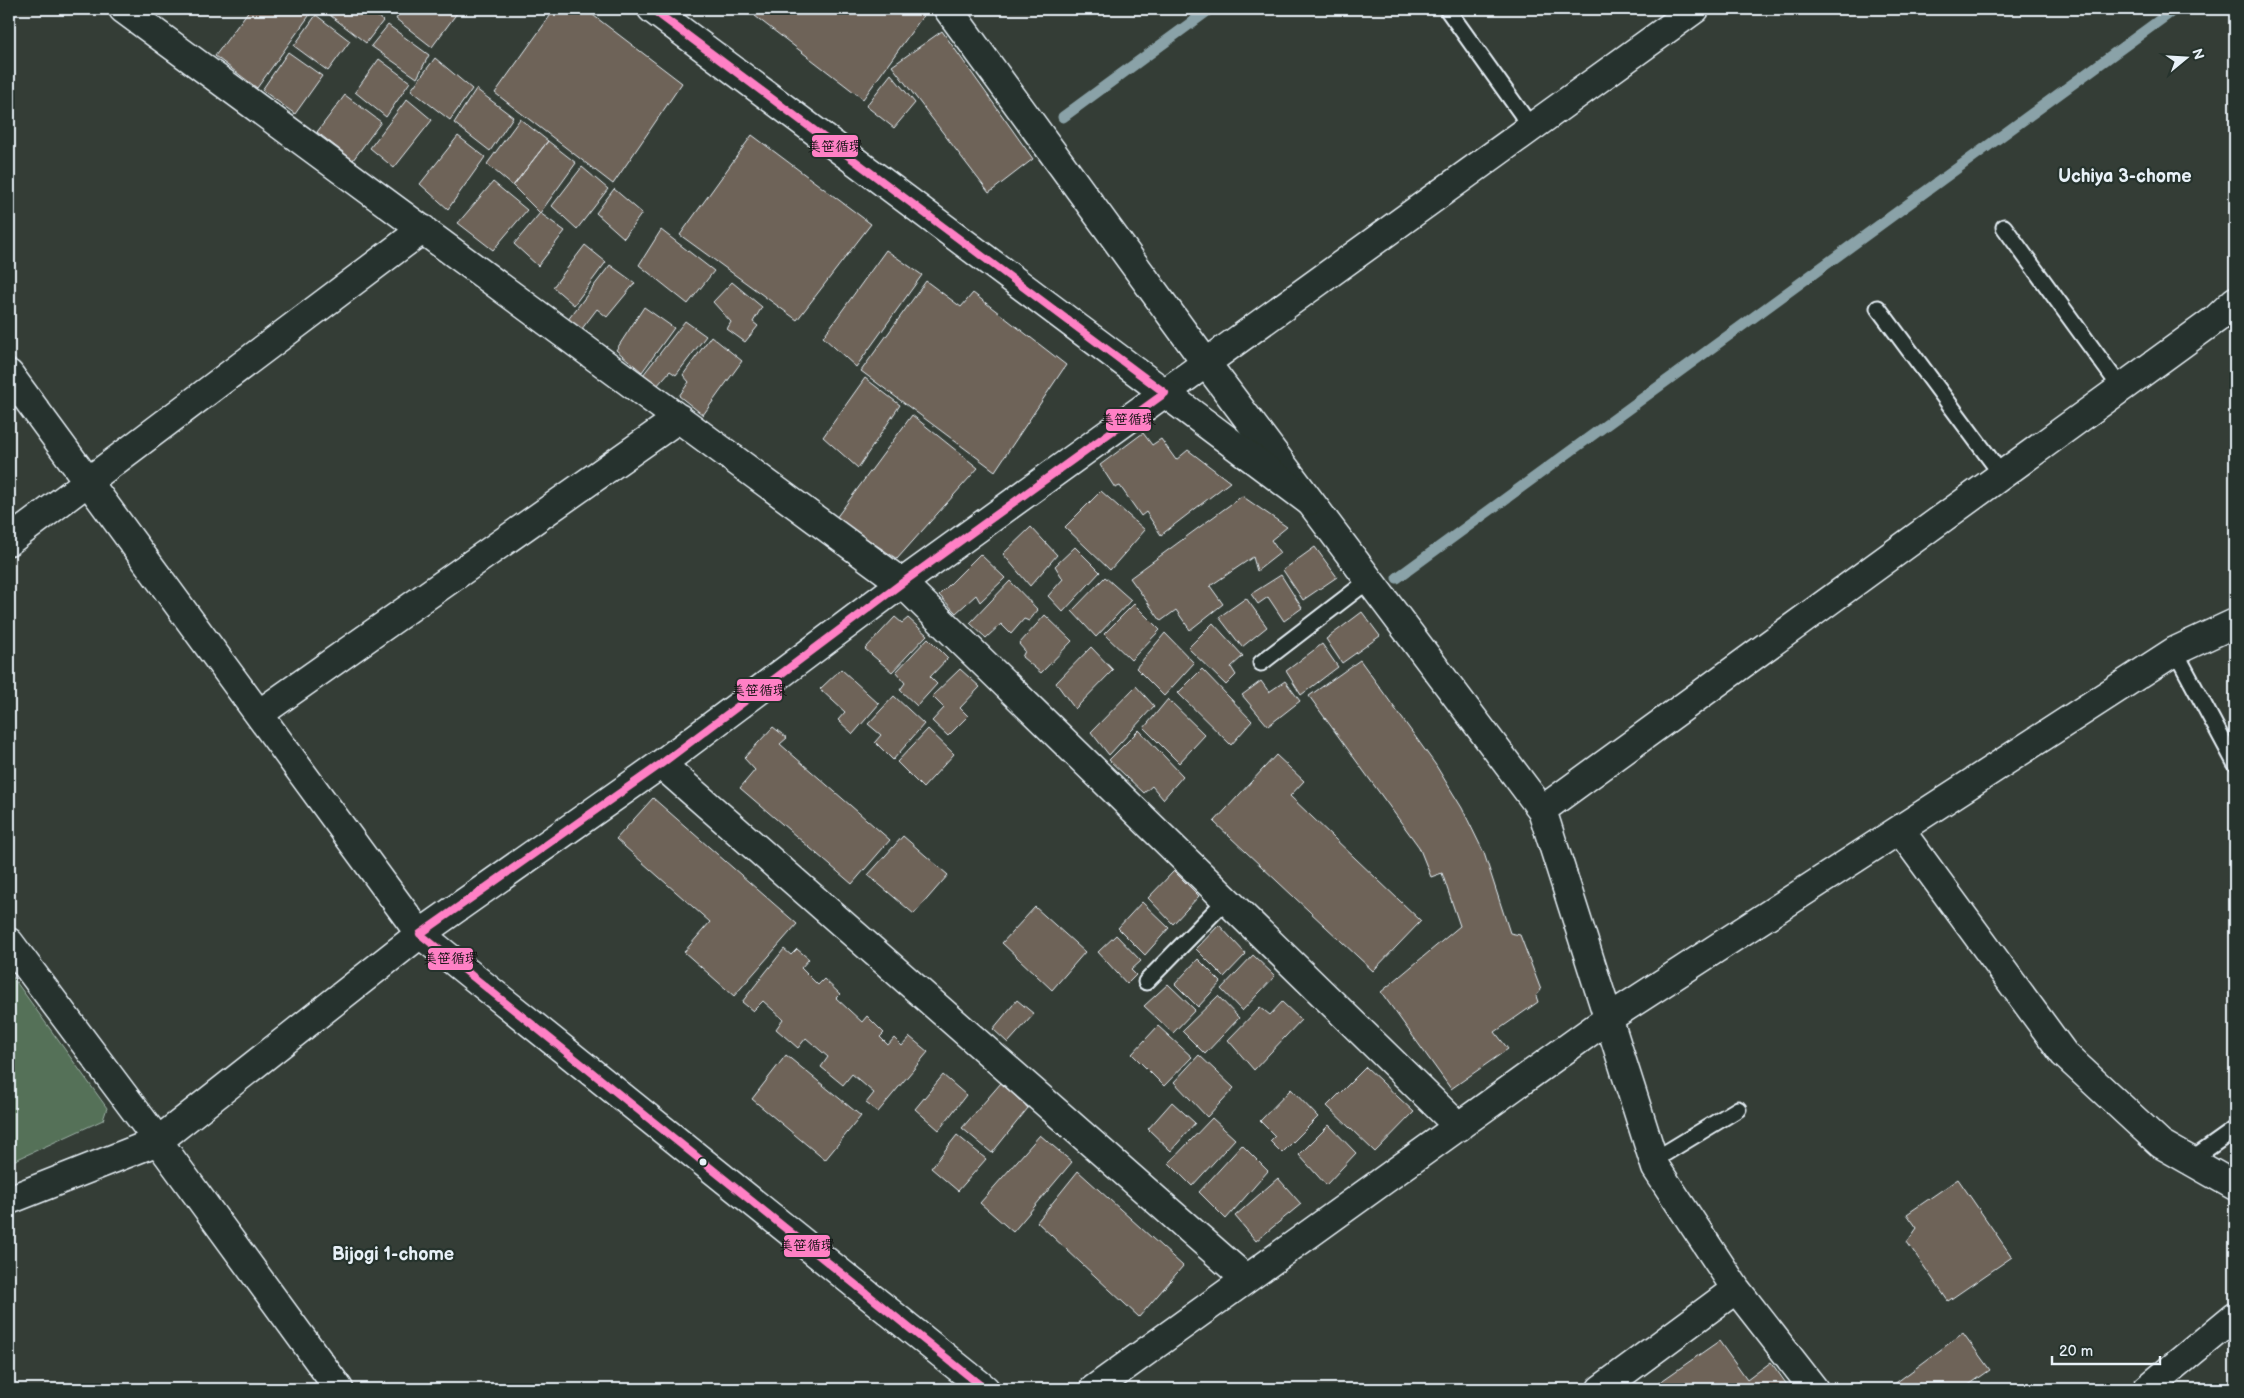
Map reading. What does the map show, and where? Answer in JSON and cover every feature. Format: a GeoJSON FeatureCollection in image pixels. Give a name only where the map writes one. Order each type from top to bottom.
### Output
{"type":"FeatureCollection","features":[{"type":"Feature","properties":{"kind":"street"},"geometry":{"type":"LineString","coordinates":[[124,9],[902,583],[1459,1127]]}},
{"type":"Feature","properties":{"kind":"street"},"geometry":{"type":"LineString","coordinates":[[652,9],[1309,501]]}},
{"type":"Feature","properties":{"kind":"street"},"geometry":{"type":"LineString","coordinates":[[948,9],[1206,363],[1542,810],[1656,1168],[1736,1289],[1814,1389]]}},
{"type":"Feature","properties":{"kind":"street"},"geometry":{"type":"LineString","coordinates":[[9,1200],[158,1141],[420,934],[661,764],[902,583],[1695,9]]}},
{"type":"Feature","properties":{"kind":"street"},"geometry":{"type":"LineString","coordinates":[[9,541],[87,480],[423,229]]}},
{"type":"Feature","properties":{"kind":"street"},"geometry":{"type":"LineString","coordinates":[[1542,810],[2216,319],[2235,301]]}},
{"type":"Feature","properties":{"kind":"street"},"geometry":{"type":"LineString","coordinates":[[9,374],[420,934],[985,1389]]}},
{"type":"Feature","properties":{"kind":"street"},"geometry":{"type":"LineString","coordinates":[[259,714],[679,418]]}},
{"type":"Feature","properties":{"kind":"street"},"geometry":{"type":"LineString","coordinates":[[1094,1389],[1609,1018],[2175,651],[2235,623]]}},
{"type":"Feature","properties":{"kind":"street"},"geometry":{"type":"LineString","coordinates":[[661,764],[1246,1279]]}},
{"type":"Feature","properties":{"kind":"street"},"geometry":{"type":"LineString","coordinates":[[1900,830],[2064,1054],[2160,1144],[2235,1186]]}},
{"type":"Feature","properties":{"kind":"street"},"geometry":{"type":"LineString","coordinates":[[9,942],[158,1141],[339,1389]]}},
{"type":"Feature","properties":{"kind":"street"},"geometry":{"type":"LineString","coordinates":[[1601,1389],[1736,1289]]}},
{"type":"Feature","properties":{"kind":"street"},"geometry":{"type":"LineString","coordinates":[[2147,1389],[2235,1316]]}},
{"type":"Feature","properties":{"kind":"lane"},"geometry":{"type":"LineString","coordinates":[[1447,9],[1531,127]]}},
{"type":"Feature","properties":{"kind":"lane"},"geometry":{"type":"LineString","coordinates":[[2004,227],[2121,388]]}},
{"type":"Feature","properties":{"kind":"lane"},"geometry":{"type":"LineString","coordinates":[[1878,308],[2002,474]]}},
{"type":"Feature","properties":{"kind":"lane"},"geometry":{"type":"LineString","coordinates":[[1261,663],[1369,580]]}},
{"type":"Feature","properties":{"kind":"lane"},"geometry":{"type":"LineString","coordinates":[[2175,651],[2235,763]]}},
{"type":"Feature","properties":{"kind":"lane"},"geometry":{"type":"LineString","coordinates":[[1146,982],[1226,900]]}},
{"type":"Feature","properties":{"kind":"lane"},"geometry":{"type":"LineString","coordinates":[[1654,1160],[1738,1109]]}},
{"type":"Feature","properties":{"kind":"lane"},"geometry":{"type":"LineString","coordinates":[[2190,1161],[2235,1129]]}},
{"type":"Feature","properties":{"kind":"green space"},"geometry":{"type":"Polygon","coordinates":[[[9,972],[107,1108],[103,1120],[9,1163],[9,972]]]}},
{"type":"Feature","properties":{"kind":"building"},"geometry":{"type":"Polygon","coordinates":[[[250,9],[314,9],[257,88],[215,56],[250,9]]]}},
{"type":"Feature","properties":{"kind":"building"},"geometry":{"type":"Polygon","coordinates":[[[322,9],[368,9],[383,21],[366,43],[322,9]]]}},
{"type":"Feature","properties":{"kind":"building"},"geometry":{"type":"Polygon","coordinates":[[[402,9],[460,9],[432,47],[396,19],[402,9]]]}},
{"type":"Feature","properties":{"kind":"building"},"geometry":{"type":"Polygon","coordinates":[[[555,9],[585,9],[682,83],[613,184],[495,93],[555,9]]]}},
{"type":"Feature","properties":{"kind":"building"},"geometry":{"type":"Polygon","coordinates":[[[760,9],[920,9],[925,13],[863,99],[755,16],[760,9]]]}},
{"type":"Feature","properties":{"kind":"building"},"geometry":{"type":"Polygon","coordinates":[[[316,15],[350,41],[328,71],[294,46],[316,15]]]}},
{"type":"Feature","properties":{"kind":"building"},"geometry":{"type":"Polygon","coordinates":[[[388,25],[429,55],[417,78],[371,46],[388,25]]]}},
{"type":"Feature","properties":{"kind":"building"},"geometry":{"type":"Polygon","coordinates":[[[942,31],[1033,159],[989,193],[892,66],[942,31]]]}},
{"type":"Feature","properties":{"kind":"building"},"geometry":{"type":"Polygon","coordinates":[[[288,52],[322,76],[295,114],[262,90],[288,52]]]}},
{"type":"Feature","properties":{"kind":"building"},"geometry":{"type":"Polygon","coordinates":[[[435,58],[472,89],[450,120],[411,90],[435,58]]]}},
{"type":"Feature","properties":{"kind":"building"},"geometry":{"type":"Polygon","coordinates":[[[379,59],[410,82],[386,117],[355,92],[379,59]]]}},
{"type":"Feature","properties":{"kind":"building"},"geometry":{"type":"Polygon","coordinates":[[[891,74],[915,103],[894,128],[866,106],[891,74]]]}},
{"type":"Feature","properties":{"kind":"building"},"geometry":{"type":"Polygon","coordinates":[[[476,89],[513,117],[490,151],[454,123],[476,89]]]}},
{"type":"Feature","properties":{"kind":"building"},"geometry":{"type":"Polygon","coordinates":[[[345,95],[381,122],[353,160],[317,132],[345,95]]]}},
{"type":"Feature","properties":{"kind":"building"},"geometry":{"type":"Polygon","coordinates":[[[407,99],[432,120],[394,168],[370,148],[407,99]]]}},
{"type":"Feature","properties":{"kind":"building"},"geometry":{"type":"Polygon","coordinates":[[[520,119],[548,141],[513,186],[487,164],[520,119]]]}},
{"type":"Feature","properties":{"kind":"building"},"geometry":{"type":"Polygon","coordinates":[[[752,135],[871,224],[797,320],[680,235],[752,135]]]}},
{"type":"Feature","properties":{"kind":"building"},"geometry":{"type":"Polygon","coordinates":[[[458,136],[485,157],[448,209],[420,184],[458,136]]]}},
{"type":"Feature","properties":{"kind":"building"},"geometry":{"type":"Polygon","coordinates":[[[548,141],[576,163],[540,213],[513,186],[548,141]]]}},
{"type":"Feature","properties":{"kind":"building"},"geometry":{"type":"Polygon","coordinates":[[[582,167],[608,189],[577,229],[552,206],[582,167]]]}},
{"type":"Feature","properties":{"kind":"building"},"geometry":{"type":"Polygon","coordinates":[[[493,182],[527,210],[493,250],[458,223],[493,182]]]}},
{"type":"Feature","properties":{"kind":"building"},"geometry":{"type":"Polygon","coordinates":[[[614,189],[642,213],[624,238],[596,213],[614,189]]]}},
{"type":"Feature","properties":{"kind":"building"},"geometry":{"type":"Polygon","coordinates":[[[540,213],[565,231],[538,266],[514,244],[540,213]]]}},
{"type":"Feature","properties":{"kind":"building"},"geometry":{"type":"Polygon","coordinates":[[[661,230],[714,271],[688,304],[639,265],[661,230]]]}},
{"type":"Feature","properties":{"kind":"building"},"geometry":{"type":"Polygon","coordinates":[[[585,245],[606,262],[574,305],[553,287],[585,245]]]}},
{"type":"Feature","properties":{"kind":"building"},"geometry":{"type":"Polygon","coordinates":[[[886,250],[922,275],[856,367],[823,337],[886,250]]]}},
{"type":"Feature","properties":{"kind":"building"},"geometry":{"type":"Polygon","coordinates":[[[610,265],[635,283],[607,317],[597,309],[581,330],[567,321],[610,265]]]}},
{"type":"Feature","properties":{"kind":"building"},"geometry":{"type":"Polygon","coordinates":[[[926,281],[961,307],[973,293],[1066,365],[995,471],[861,371],[926,281]]]}},
{"type":"Feature","properties":{"kind":"building"},"geometry":{"type":"Polygon","coordinates":[[[732,282],[762,307],[753,322],[758,326],[745,342],[727,329],[731,322],[713,302],[732,282]]]}},
{"type":"Feature","properties":{"kind":"building"},"geometry":{"type":"Polygon","coordinates":[[[644,307],[674,328],[642,372],[616,350],[644,307]]]}},
{"type":"Feature","properties":{"kind":"building"},"geometry":{"type":"Polygon","coordinates":[[[685,321],[706,336],[676,375],[670,371],[656,387],[643,375],[685,321]]]}},
{"type":"Feature","properties":{"kind":"building"},"geometry":{"type":"Polygon","coordinates":[[[711,336],[742,361],[703,415],[679,396],[689,382],[683,375],[711,336]]]}},
{"type":"Feature","properties":{"kind":"building"},"geometry":{"type":"Polygon","coordinates":[[[865,378],[900,405],[858,468],[823,437],[865,378]]]}},
{"type":"Feature","properties":{"kind":"building"},"geometry":{"type":"Polygon","coordinates":[[[912,415],[978,468],[897,559],[836,518],[912,415]]]}},
{"type":"Feature","properties":{"kind":"building"},"geometry":{"type":"Polygon","coordinates":[[[1143,433],[1152,445],[1161,439],[1176,460],[1188,450],[1230,482],[1161,535],[1146,512],[1141,516],[1120,486],[1115,488],[1100,465],[1143,433]]]}},
{"type":"Feature","properties":{"kind":"building"},"geometry":{"type":"Polygon","coordinates":[[[1101,491],[1145,530],[1110,570],[1065,527],[1101,491]]]}},
{"type":"Feature","properties":{"kind":"building"},"geometry":{"type":"Polygon","coordinates":[[[1242,496],[1287,527],[1271,540],[1280,553],[1257,571],[1253,557],[1210,586],[1223,604],[1190,630],[1176,610],[1161,621],[1130,578],[1242,496]]]}},
{"type":"Feature","properties":{"kind":"building"},"geometry":{"type":"Polygon","coordinates":[[[1031,527],[1057,555],[1030,586],[1003,554],[1031,527]]]}},
{"type":"Feature","properties":{"kind":"building"},"geometry":{"type":"Polygon","coordinates":[[[1075,547],[1100,572],[1063,612],[1048,596],[1063,579],[1055,566],[1075,547]]]}},
{"type":"Feature","properties":{"kind":"building"},"geometry":{"type":"Polygon","coordinates":[[[1315,547],[1337,577],[1303,600],[1283,570],[1315,547]]]}},
{"type":"Feature","properties":{"kind":"building"},"geometry":{"type":"Polygon","coordinates":[[[980,554],[1005,578],[980,602],[976,595],[956,613],[939,595],[980,554]]]}},
{"type":"Feature","properties":{"kind":"building"},"geometry":{"type":"Polygon","coordinates":[[[1281,575],[1302,608],[1284,621],[1268,597],[1258,604],[1251,594],[1281,575]]]}},
{"type":"Feature","properties":{"kind":"building"},"geometry":{"type":"Polygon","coordinates":[[[1105,577],[1131,600],[1096,637],[1072,611],[1105,577]]]}},
{"type":"Feature","properties":{"kind":"building"},"geometry":{"type":"Polygon","coordinates":[[[1010,581],[1038,610],[1029,621],[1024,619],[1011,634],[1001,624],[986,638],[970,623],[1010,581]]]}},
{"type":"Feature","properties":{"kind":"building"},"geometry":{"type":"Polygon","coordinates":[[[1246,598],[1267,627],[1242,647],[1219,617],[1246,598]]]}},
{"type":"Feature","properties":{"kind":"building"},"geometry":{"type":"Polygon","coordinates":[[[1134,604],[1160,630],[1131,660],[1104,634],[1134,604]]]}},
{"type":"Feature","properties":{"kind":"building"},"geometry":{"type":"Polygon","coordinates":[[[1362,612],[1380,636],[1342,663],[1326,639],[1362,612]]]}},
{"type":"Feature","properties":{"kind":"building"},"geometry":{"type":"Polygon","coordinates":[[[1045,615],[1072,641],[1041,673],[1022,657],[1025,651],[1019,644],[1045,615]]]}},
{"type":"Feature","properties":{"kind":"building"},"geometry":{"type":"Polygon","coordinates":[[[895,617],[902,623],[908,618],[927,635],[892,672],[865,649],[895,617]]]}},
{"type":"Feature","properties":{"kind":"building"},"geometry":{"type":"Polygon","coordinates":[[[1213,623],[1243,656],[1231,667],[1236,675],[1226,685],[1188,648],[1213,623]]]}},
{"type":"Feature","properties":{"kind":"building"},"geometry":{"type":"Polygon","coordinates":[[[1165,633],[1194,663],[1164,696],[1136,668],[1165,633]]]}},
{"type":"Feature","properties":{"kind":"building"},"geometry":{"type":"Polygon","coordinates":[[[928,638],[948,658],[930,677],[937,684],[917,706],[900,690],[905,683],[896,672],[928,638]]]}},
{"type":"Feature","properties":{"kind":"building"},"geometry":{"type":"Polygon","coordinates":[[[1322,644],[1338,667],[1301,695],[1286,671],[1322,644]]]}},
{"type":"Feature","properties":{"kind":"building"},"geometry":{"type":"Polygon","coordinates":[[[1091,647],[1113,670],[1075,709],[1056,683],[1091,647]]]}},
{"type":"Feature","properties":{"kind":"building"},"geometry":{"type":"Polygon","coordinates":[[[1360,660],[1435,764],[1462,808],[1484,853],[1510,933],[1520,935],[1541,990],[1536,996],[1538,1002],[1495,1032],[1508,1049],[1451,1089],[1381,992],[1460,926],[1442,873],[1431,877],[1419,847],[1309,696],[1360,660]]]}},
{"type":"Feature","properties":{"kind":"building"},"geometry":{"type":"Polygon","coordinates":[[[841,669],[879,704],[853,734],[838,720],[845,712],[820,689],[841,669]]]}},
{"type":"Feature","properties":{"kind":"building"},"geometry":{"type":"Polygon","coordinates":[[[960,669],[980,687],[960,708],[968,716],[948,736],[932,721],[944,708],[932,696],[960,669]]]}},
{"type":"Feature","properties":{"kind":"building"},"geometry":{"type":"Polygon","coordinates":[[[1202,669],[1252,721],[1231,745],[1178,693],[1202,669]]]}},
{"type":"Feature","properties":{"kind":"building"},"geometry":{"type":"Polygon","coordinates":[[[1261,681],[1269,692],[1285,681],[1300,701],[1268,726],[1242,695],[1261,681]]]}},
{"type":"Feature","properties":{"kind":"building"},"geometry":{"type":"Polygon","coordinates":[[[1136,686],[1154,706],[1109,755],[1091,732],[1136,686]]]}},
{"type":"Feature","properties":{"kind":"building"},"geometry":{"type":"Polygon","coordinates":[[[894,696],[924,724],[893,760],[875,742],[881,735],[868,724],[894,696]]]}},
{"type":"Feature","properties":{"kind":"building"},"geometry":{"type":"Polygon","coordinates":[[[1168,699],[1205,735],[1179,763],[1144,728],[1168,699]]]}},
{"type":"Feature","properties":{"kind":"building"},"geometry":{"type":"Polygon","coordinates":[[[773,727],[787,738],[780,744],[890,840],[852,884],[740,788],[755,770],[744,758],[773,727]]]}},
{"type":"Feature","properties":{"kind":"building"},"geometry":{"type":"Polygon","coordinates":[[[928,729],[954,754],[923,788],[897,762],[928,729]]]}},
{"type":"Feature","properties":{"kind":"building"},"geometry":{"type":"Polygon","coordinates":[[[1139,730],[1183,776],[1163,799],[1152,786],[1144,793],[1109,760],[1139,730]]]}},
{"type":"Feature","properties":{"kind":"building"},"geometry":{"type":"Polygon","coordinates":[[[1276,755],[1304,781],[1290,796],[1421,921],[1373,971],[1214,822],[1276,755]]]}},
{"type":"Feature","properties":{"kind":"building"},"geometry":{"type":"Polygon","coordinates":[[[653,798],[797,924],[734,996],[684,952],[710,922],[616,839],[653,798]]]}},
{"type":"Feature","properties":{"kind":"building"},"geometry":{"type":"Polygon","coordinates":[[[903,836],[948,875],[914,914],[868,875],[903,836]]]}},
{"type":"Feature","properties":{"kind":"building"},"geometry":{"type":"Polygon","coordinates":[[[1174,871],[1199,896],[1173,924],[1148,898],[1174,871]]]}},
{"type":"Feature","properties":{"kind":"building"},"geometry":{"type":"Polygon","coordinates":[[[1142,902],[1169,928],[1145,955],[1118,928],[1142,902]]]}},
{"type":"Feature","properties":{"kind":"building"},"geometry":{"type":"Polygon","coordinates":[[[1035,907],[1085,952],[1052,990],[1002,943],[1035,907]]]}},
{"type":"Feature","properties":{"kind":"building"},"geometry":{"type":"Polygon","coordinates":[[[1219,925],[1246,954],[1224,977],[1196,949],[1219,925]]]}},
{"type":"Feature","properties":{"kind":"building"},"geometry":{"type":"Polygon","coordinates":[[[1116,935],[1141,961],[1131,970],[1136,975],[1127,984],[1098,952],[1116,935]]]}},
{"type":"Feature","properties":{"kind":"building"},"geometry":{"type":"Polygon","coordinates":[[[784,949],[791,955],[797,949],[809,959],[801,968],[818,985],[824,979],[840,994],[836,998],[862,1022],[867,1016],[884,1033],[880,1037],[888,1045],[894,1038],[902,1046],[910,1037],[928,1052],[878,1112],[866,1103],[874,1093],[852,1074],[843,1085],[821,1067],[828,1057],[806,1038],[798,1048],[776,1029],[783,1019],[763,1001],[753,1011],[742,1002],[784,949]]]}},
{"type":"Feature","properties":{"kind":"building"},"geometry":{"type":"Polygon","coordinates":[[[1253,955],[1275,976],[1242,1011],[1221,989],[1253,955]]]}},
{"type":"Feature","properties":{"kind":"building"},"geometry":{"type":"Polygon","coordinates":[[[1198,959],[1221,982],[1198,1007],[1175,984],[1198,959]]]}},
{"type":"Feature","properties":{"kind":"building"},"geometry":{"type":"Polygon","coordinates":[[[1168,984],[1195,1010],[1173,1033],[1144,1006],[1168,984]]]}},
{"type":"Feature","properties":{"kind":"building"},"geometry":{"type":"Polygon","coordinates":[[[1218,996],[1239,1018],[1205,1054],[1182,1031],[1218,996]]]}},
{"type":"Feature","properties":{"kind":"building"},"geometry":{"type":"Polygon","coordinates":[[[1017,1000],[1034,1014],[1008,1043],[993,1029],[1017,1000]]]}},
{"type":"Feature","properties":{"kind":"building"},"geometry":{"type":"Polygon","coordinates":[[[1282,1002],[1301,1020],[1254,1070],[1228,1040],[1260,1007],[1270,1015],[1282,1002]]]}},
{"type":"Feature","properties":{"kind":"building"},"geometry":{"type":"Polygon","coordinates":[[[1158,1026],[1192,1057],[1164,1086],[1132,1054],[1158,1026]]]}},
{"type":"Feature","properties":{"kind":"building"},"geometry":{"type":"Polygon","coordinates":[[[786,1055],[861,1116],[825,1160],[752,1099],[786,1055]]]}},
{"type":"Feature","properties":{"kind":"building"},"geometry":{"type":"Polygon","coordinates":[[[1199,1055],[1234,1088],[1207,1117],[1174,1082],[1199,1055]]]}},
{"type":"Feature","properties":{"kind":"building"},"geometry":{"type":"Polygon","coordinates":[[[1366,1067],[1414,1112],[1375,1152],[1327,1106],[1366,1067]]]}},
{"type":"Feature","properties":{"kind":"building"},"geometry":{"type":"Polygon","coordinates":[[[943,1075],[966,1095],[939,1130],[915,1109],[943,1075]]]}},
{"type":"Feature","properties":{"kind":"building"},"geometry":{"type":"Polygon","coordinates":[[[1001,1083],[1028,1108],[992,1153],[962,1128],[1001,1083]]]}},
{"type":"Feature","properties":{"kind":"building"},"geometry":{"type":"Polygon","coordinates":[[[1291,1089],[1318,1117],[1282,1153],[1270,1141],[1275,1136],[1260,1121],[1291,1089]]]}},
{"type":"Feature","properties":{"kind":"building"},"geometry":{"type":"Polygon","coordinates":[[[1172,1102],[1195,1123],[1171,1151],[1148,1129],[1172,1102]]]}},
{"type":"Feature","properties":{"kind":"building"},"geometry":{"type":"Polygon","coordinates":[[[1212,1118],[1235,1139],[1192,1186],[1169,1163],[1212,1118]]]}},
{"type":"Feature","properties":{"kind":"building"},"geometry":{"type":"Polygon","coordinates":[[[1329,1125],[1356,1153],[1326,1185],[1299,1155],[1329,1125]]]}},
{"type":"Feature","properties":{"kind":"building"},"geometry":{"type":"Polygon","coordinates":[[[957,1135],[986,1159],[958,1191],[931,1168],[957,1135]]]}},
{"type":"Feature","properties":{"kind":"building"},"geometry":{"type":"Polygon","coordinates":[[[1040,1135],[1072,1162],[1013,1232],[980,1203],[1040,1135]]]}},
{"type":"Feature","properties":{"kind":"building"},"geometry":{"type":"Polygon","coordinates":[[[1242,1145],[1268,1171],[1226,1219],[1199,1192],[1242,1145]]]}},
{"type":"Feature","properties":{"kind":"building"},"geometry":{"type":"Polygon","coordinates":[[[1078,1171],[1183,1266],[1139,1317],[1037,1222],[1078,1171]]]}},
{"type":"Feature","properties":{"kind":"building"},"geometry":{"type":"Polygon","coordinates":[[[1278,1178],[1301,1204],[1256,1241],[1235,1216],[1278,1178]]]}},
{"type":"Feature","properties":{"kind":"building"},"geometry":{"type":"Polygon","coordinates":[[[1958,1179],[2012,1257],[1948,1301],[1907,1242],[1917,1228],[1907,1214],[1958,1179]]]}},
{"type":"Feature","properties":{"kind":"building"},"geometry":{"type":"Polygon","coordinates":[[[1963,1333],[1990,1370],[1963,1389],[1896,1389],[1893,1385],[1963,1333]]]}},
{"type":"Feature","properties":{"kind":"building"},"geometry":{"type":"Polygon","coordinates":[[[1719,1341],[1747,1380],[1771,1362],[1790,1389],[1650,1389],[1719,1341]]]}},
{"type":"Feature","properties":{"kind":"waterway"},"geometry":{"type":"LineString","coordinates":[[1063,117],[1210,9]]}},
{"type":"Feature","properties":{"kind":"waterway"},"geometry":{"type":"LineString","coordinates":[[1397,578],[2175,9]]}},
{"type":"Feature","properties":{"kind":"transit line","name":"美笹循環"},"geometry":{"type":"LineString","coordinates":[[652,9],[1165,393],[902,583],[661,764],[420,934],[985,1389]]}},
{"type":"Feature","properties":{"kind":"district","name":"Uchiya 3-chome"},"geometry":{"type":"Point","coordinates":[2125,176]}},
{"type":"Feature","properties":{"kind":"district","name":"Bijogi 1-chome"},"geometry":{"type":"Point","coordinates":[393,1254]}}]}
